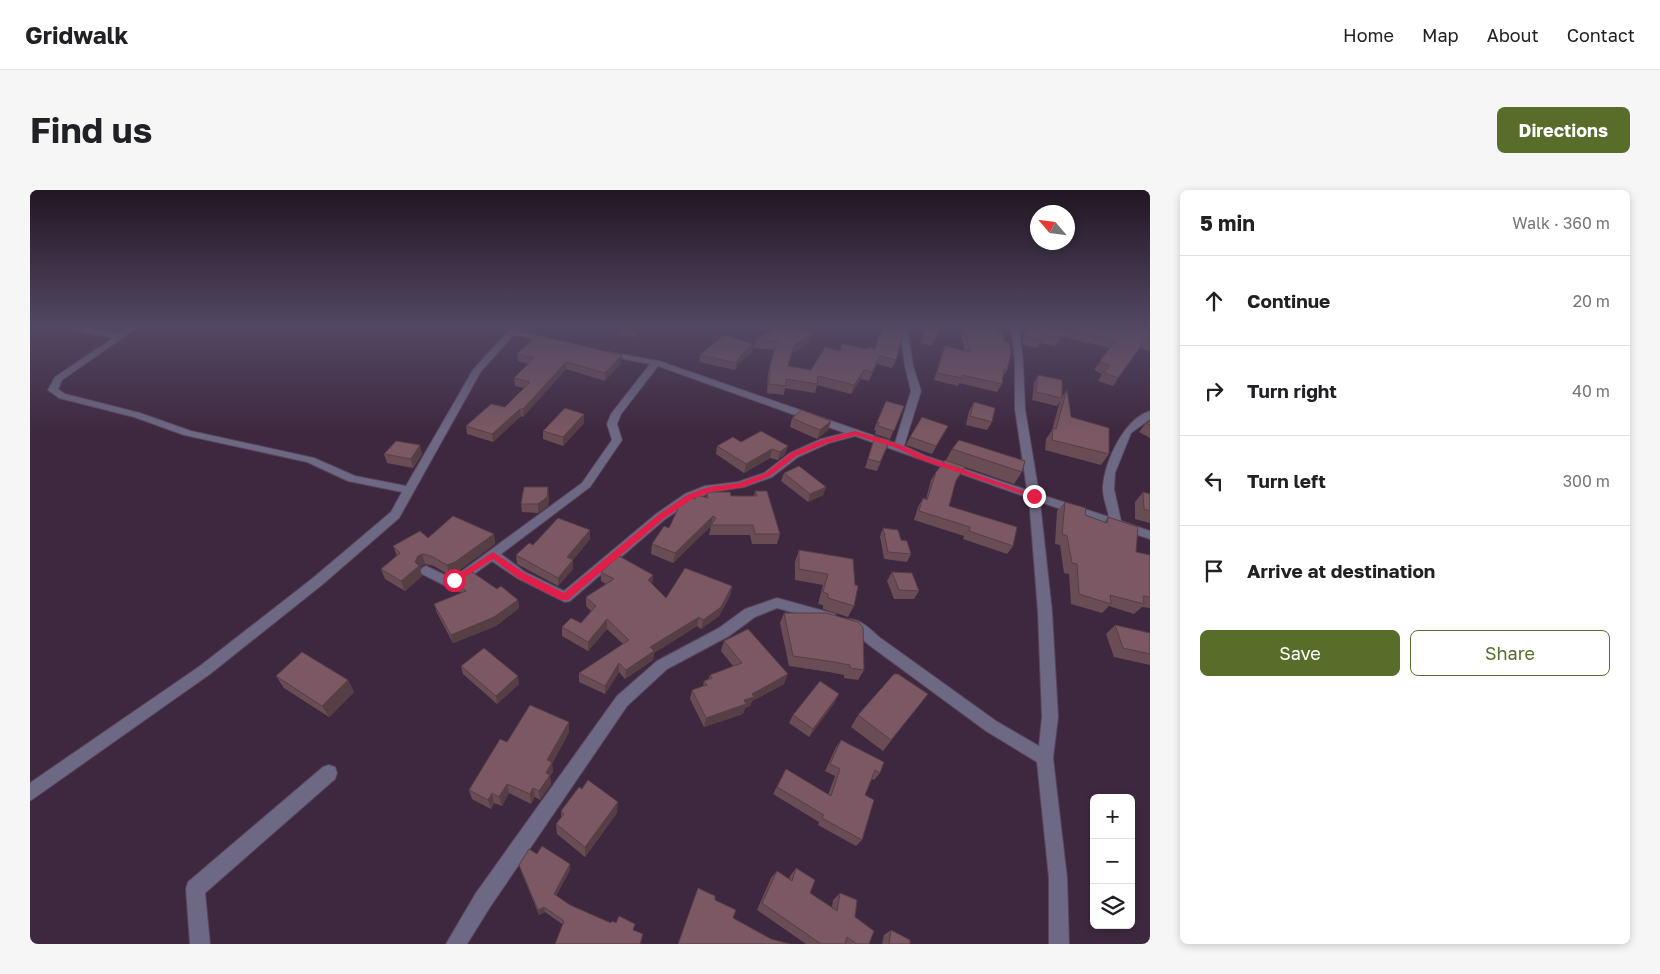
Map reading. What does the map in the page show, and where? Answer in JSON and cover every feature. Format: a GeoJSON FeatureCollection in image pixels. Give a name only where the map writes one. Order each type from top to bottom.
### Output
{"type":"FeatureCollection","features":[{"type":"Feature","properties":{"kind":"street"},"geometry":{"type":"LineString","coordinates":[[83,362],[58,379],[53,390],[62,396],[136,415],[188,433],[310,460],[352,479],[409,490]]}},
{"type":"Feature","properties":{"kind":"street"},"geometry":{"type":"LineString","coordinates":[[30,793],[205,670],[310,587],[395,515],[477,370],[484,362]]}},
{"type":"Feature","properties":{"kind":"street"},"geometry":{"type":"LineString","coordinates":[[651,362],[805,414],[899,447],[922,458],[1145,534],[1150,542]]}},
{"type":"Feature","properties":{"kind":"street"},"geometry":{"type":"LineString","coordinates":[[899,447],[916,391],[908,362]]}},
{"type":"Feature","properties":{"kind":"street"},"geometry":{"type":"LineString","coordinates":[[1019,362],[1020,409],[1034,496],[1045,612],[1049,707],[1045,758],[1058,878],[1059,944]]}},
{"type":"Feature","properties":{"kind":"street"},"geometry":{"type":"LineString","coordinates":[[426,571],[448,582],[462,577],[586,485],[614,447],[617,440],[612,424],[616,414],[656,363]]}},
{"type":"Feature","properties":{"kind":"street"},"geometry":{"type":"LineString","coordinates":[[1116,524],[1108,490],[1110,473],[1127,432],[1150,414]]}},
{"type":"Feature","properties":{"kind":"street"},"geometry":{"type":"LineString","coordinates":[[493,555],[521,575],[564,597],[660,517],[689,497],[709,489],[740,486],[768,475],[794,455],[825,441],[855,433]]}},
{"type":"Feature","properties":{"kind":"street"},"geometry":{"type":"LineString","coordinates":[[456,944],[488,892],[622,701],[662,665],[724,632],[742,621],[750,613],[765,606],[777,603],[858,627],[874,641],[991,726],[1045,758]]}},
{"type":"Feature","properties":{"kind":"street"},"geometry":{"type":"LineString","coordinates":[[200,944],[195,889],[329,773]]}},
{"type":"Feature","properties":{"kind":"building"},"geometry":{"type":"Polygon","coordinates":[[[530,362],[566,362],[523,409],[520,409],[492,434],[466,426],[491,404],[505,407],[530,382],[514,378],[530,362]]]}},
{"type":"Feature","properties":{"kind":"building"},"geometry":{"type":"Polygon","coordinates":[[[567,362],[615,362],[605,373],[567,362]]]}},
{"type":"Feature","properties":{"kind":"building"},"geometry":{"type":"Polygon","coordinates":[[[771,362],[789,362],[788,366],[811,370],[816,362],[877,362],[872,372],[864,370],[854,385],[818,376],[817,384],[786,379],[786,386],[769,384],[771,362]]]}},
{"type":"Feature","properties":{"kind":"building"},"geometry":{"type":"Polygon","coordinates":[[[940,362],[1009,362],[1007,370],[1004,369],[1002,384],[962,375],[962,378],[937,373],[940,362]]]}},
{"type":"Feature","properties":{"kind":"building"},"geometry":{"type":"Polygon","coordinates":[[[1102,362],[1129,362],[1118,378],[1103,372],[1110,366],[1102,362]]]}},
{"type":"Feature","properties":{"kind":"building"},"geometry":{"type":"Polygon","coordinates":[[[1038,375],[1062,380],[1062,398],[1036,392],[1038,375]]]}},
{"type":"Feature","properties":{"kind":"building"},"geometry":{"type":"Polygon","coordinates":[[[1067,389],[1071,417],[1109,428],[1109,454],[1052,440],[1053,428],[1056,429],[1067,389]]]}},
{"type":"Feature","properties":{"kind":"building"},"geometry":{"type":"Polygon","coordinates":[[[886,401],[904,406],[894,431],[878,426],[879,422],[877,422],[886,401]]]}},
{"type":"Feature","properties":{"kind":"building"},"geometry":{"type":"Polygon","coordinates":[[[974,402],[995,408],[992,422],[970,416],[974,402]]]}},
{"type":"Feature","properties":{"kind":"building"},"geometry":{"type":"Polygon","coordinates":[[[565,408],[584,414],[563,437],[543,431],[565,408]]]}},
{"type":"Feature","properties":{"kind":"building"},"geometry":{"type":"Polygon","coordinates":[[[802,410],[831,421],[820,430],[792,418],[802,410]]]}},
{"type":"Feature","properties":{"kind":"building"},"geometry":{"type":"Polygon","coordinates":[[[922,417],[948,426],[936,446],[910,437],[922,417]]]}},
{"type":"Feature","properties":{"kind":"building"},"geometry":{"type":"Polygon","coordinates":[[[761,431],[788,446],[780,452],[772,449],[746,464],[717,446],[733,437],[741,442],[761,431]]]}},
{"type":"Feature","properties":{"kind":"building"},"geometry":{"type":"Polygon","coordinates":[[[875,436],[890,440],[880,462],[868,459],[875,436]]]}},
{"type":"Feature","properties":{"kind":"building"},"geometry":{"type":"Polygon","coordinates":[[[959,440],[1025,461],[1022,472],[952,449],[959,440]]]}},
{"type":"Feature","properties":{"kind":"building"},"geometry":{"type":"Polygon","coordinates":[[[396,441],[420,445],[411,459],[384,454],[396,441]]]}},
{"type":"Feature","properties":{"kind":"building"},"geometry":{"type":"Polygon","coordinates":[[[945,460],[965,467],[956,480],[949,506],[1017,527],[1013,546],[969,531],[970,527],[919,511],[923,498],[927,500],[936,472],[945,460]]]}},
{"type":"Feature","properties":{"kind":"building"},"geometry":{"type":"Polygon","coordinates":[[[799,466],[826,487],[810,494],[784,473],[799,466]]]}},
{"type":"Feature","properties":{"kind":"building"},"geometry":{"type":"Polygon","coordinates":[[[524,487],[548,487],[547,497],[538,504],[521,504],[524,487]]]}},
{"type":"Feature","properties":{"kind":"building"},"geometry":{"type":"Polygon","coordinates":[[[755,491],[767,491],[780,534],[755,534],[753,525],[711,525],[716,518],[713,516],[675,553],[652,544],[664,526],[669,528],[681,502],[687,497],[695,499],[697,495],[708,498],[707,492],[730,492],[731,496],[757,496],[755,491]]]}},
{"type":"Feature","properties":{"kind":"building"},"geometry":{"type":"Polygon","coordinates":[[[1143,492],[1150,494],[1150,511],[1144,509],[1143,492]]]}},
{"type":"Feature","properties":{"kind":"building"},"geometry":{"type":"Polygon","coordinates":[[[1065,502],[1086,508],[1085,515],[1107,523],[1108,517],[1138,527],[1136,552],[1150,555],[1150,597],[1143,596],[1144,604],[1110,595],[1111,604],[1079,594],[1077,564],[1072,563],[1067,536],[1062,534],[1065,502]]]}},
{"type":"Feature","properties":{"kind":"building"},"geometry":{"type":"Polygon","coordinates":[[[453,516],[494,534],[455,562],[447,565],[431,556],[422,554],[418,556],[415,562],[419,566],[401,581],[381,569],[400,553],[393,546],[420,531],[428,538],[453,516]]]}},
{"type":"Feature","properties":{"kind":"building"},"geometry":{"type":"Polygon","coordinates":[[[558,518],[590,530],[567,557],[573,560],[558,578],[516,555],[529,543],[533,545],[558,518]]]}},
{"type":"Feature","properties":{"kind":"building"},"geometry":{"type":"Polygon","coordinates":[[[883,528],[898,530],[901,540],[907,541],[911,554],[888,552],[883,528]]]}},
{"type":"Feature","properties":{"kind":"building"},"geometry":{"type":"Polygon","coordinates":[[[799,550],[853,559],[855,585],[858,586],[854,606],[828,598],[828,594],[823,592],[828,574],[799,569],[799,550]]]}},
{"type":"Feature","properties":{"kind":"building"},"geometry":{"type":"Polygon","coordinates":[[[619,556],[653,575],[648,580],[666,598],[685,568],[732,586],[721,607],[703,620],[699,617],[650,647],[654,651],[626,670],[619,663],[605,686],[579,673],[629,640],[607,619],[588,642],[562,627],[571,618],[581,623],[596,606],[586,597],[614,579],[601,572],[619,556]]]}},
{"type":"Feature","properties":{"kind":"building"},"geometry":{"type":"Polygon","coordinates":[[[469,570],[497,589],[501,586],[518,600],[494,617],[451,635],[434,604],[466,591],[451,578],[469,570]]]}},
{"type":"Feature","properties":{"kind":"building"},"geometry":{"type":"Polygon","coordinates":[[[892,572],[912,573],[919,591],[899,590],[892,572]]]}},
{"type":"Feature","properties":{"kind":"building"},"geometry":{"type":"Polygon","coordinates":[[[784,613],[826,613],[858,622],[863,627],[864,670],[850,668],[850,665],[793,656],[784,613]]]}},
{"type":"Feature","properties":{"kind":"building"},"geometry":{"type":"Polygon","coordinates":[[[1115,625],[1150,633],[1150,654],[1123,648],[1115,625]]]}},
{"type":"Feature","properties":{"kind":"building"},"geometry":{"type":"Polygon","coordinates":[[[748,629],[788,674],[752,694],[754,697],[744,700],[746,704],[706,718],[692,690],[707,685],[704,681],[712,678],[710,675],[742,663],[724,641],[748,629]]]}},
{"type":"Feature","properties":{"kind":"building"},"geometry":{"type":"Polygon","coordinates":[[[484,648],[518,676],[496,696],[461,666],[484,648]]]}},
{"type":"Feature","properties":{"kind":"building"},"geometry":{"type":"Polygon","coordinates":[[[302,652],[348,680],[322,706],[276,676],[302,652]]]}},
{"type":"Feature","properties":{"kind":"building"},"geometry":{"type":"Polygon","coordinates":[[[894,674],[898,674],[928,694],[891,740],[858,715],[894,674]]]}},
{"type":"Feature","properties":{"kind":"building"},"geometry":{"type":"Polygon","coordinates":[[[820,681],[839,694],[813,729],[793,715],[820,681]]]}},
{"type":"Feature","properties":{"kind":"building"},"geometry":{"type":"Polygon","coordinates":[[[530,705],[569,722],[547,760],[552,762],[546,773],[550,775],[539,791],[533,788],[530,794],[507,784],[499,797],[492,793],[488,800],[469,790],[500,739],[507,742],[530,705]]]}},
{"type":"Feature","properties":{"kind":"building"},"geometry":{"type":"Polygon","coordinates":[[[841,740],[884,762],[880,773],[875,770],[865,795],[874,800],[862,840],[822,818],[824,815],[777,787],[786,769],[831,796],[840,769],[830,764],[841,740]]]}},
{"type":"Feature","properties":{"kind":"building"},"geometry":{"type":"Polygon","coordinates":[[[588,780],[618,802],[585,847],[556,824],[564,814],[561,811],[579,787],[582,789],[588,780]]]}},
{"type":"Feature","properties":{"kind":"building"},"geometry":{"type":"Polygon","coordinates":[[[542,846],[570,864],[554,894],[570,905],[611,923],[612,921],[616,923],[619,916],[635,924],[633,930],[643,934],[640,944],[555,944],[564,921],[544,907],[538,910],[519,865],[529,849],[537,854],[542,846]]]}},
{"type":"Feature","properties":{"kind":"building"},"geometry":{"type":"Polygon","coordinates":[[[796,868],[815,880],[810,893],[837,911],[840,893],[857,900],[855,917],[874,931],[869,944],[857,944],[847,937],[845,944],[821,944],[762,903],[777,871],[792,881],[796,868]]]}},
{"type":"Feature","properties":{"kind":"building"},"geometry":{"type":"Polygon","coordinates":[[[698,888],[715,896],[715,900],[736,910],[733,918],[771,939],[790,944],[678,944],[698,888]]]}},
{"type":"Feature","properties":{"kind":"building"},"geometry":{"type":"Polygon","coordinates":[[[891,930],[910,940],[910,944],[889,944],[891,930]]]}},
{"type":"Feature","properties":{"kind":"route"},"geometry":{"type":"LineString","coordinates":[[454,580],[462,577],[493,555],[521,575],[564,597],[660,517],[689,497],[709,489],[740,486],[768,475],[794,455],[825,441],[855,433],[1034,496]]}}]}
